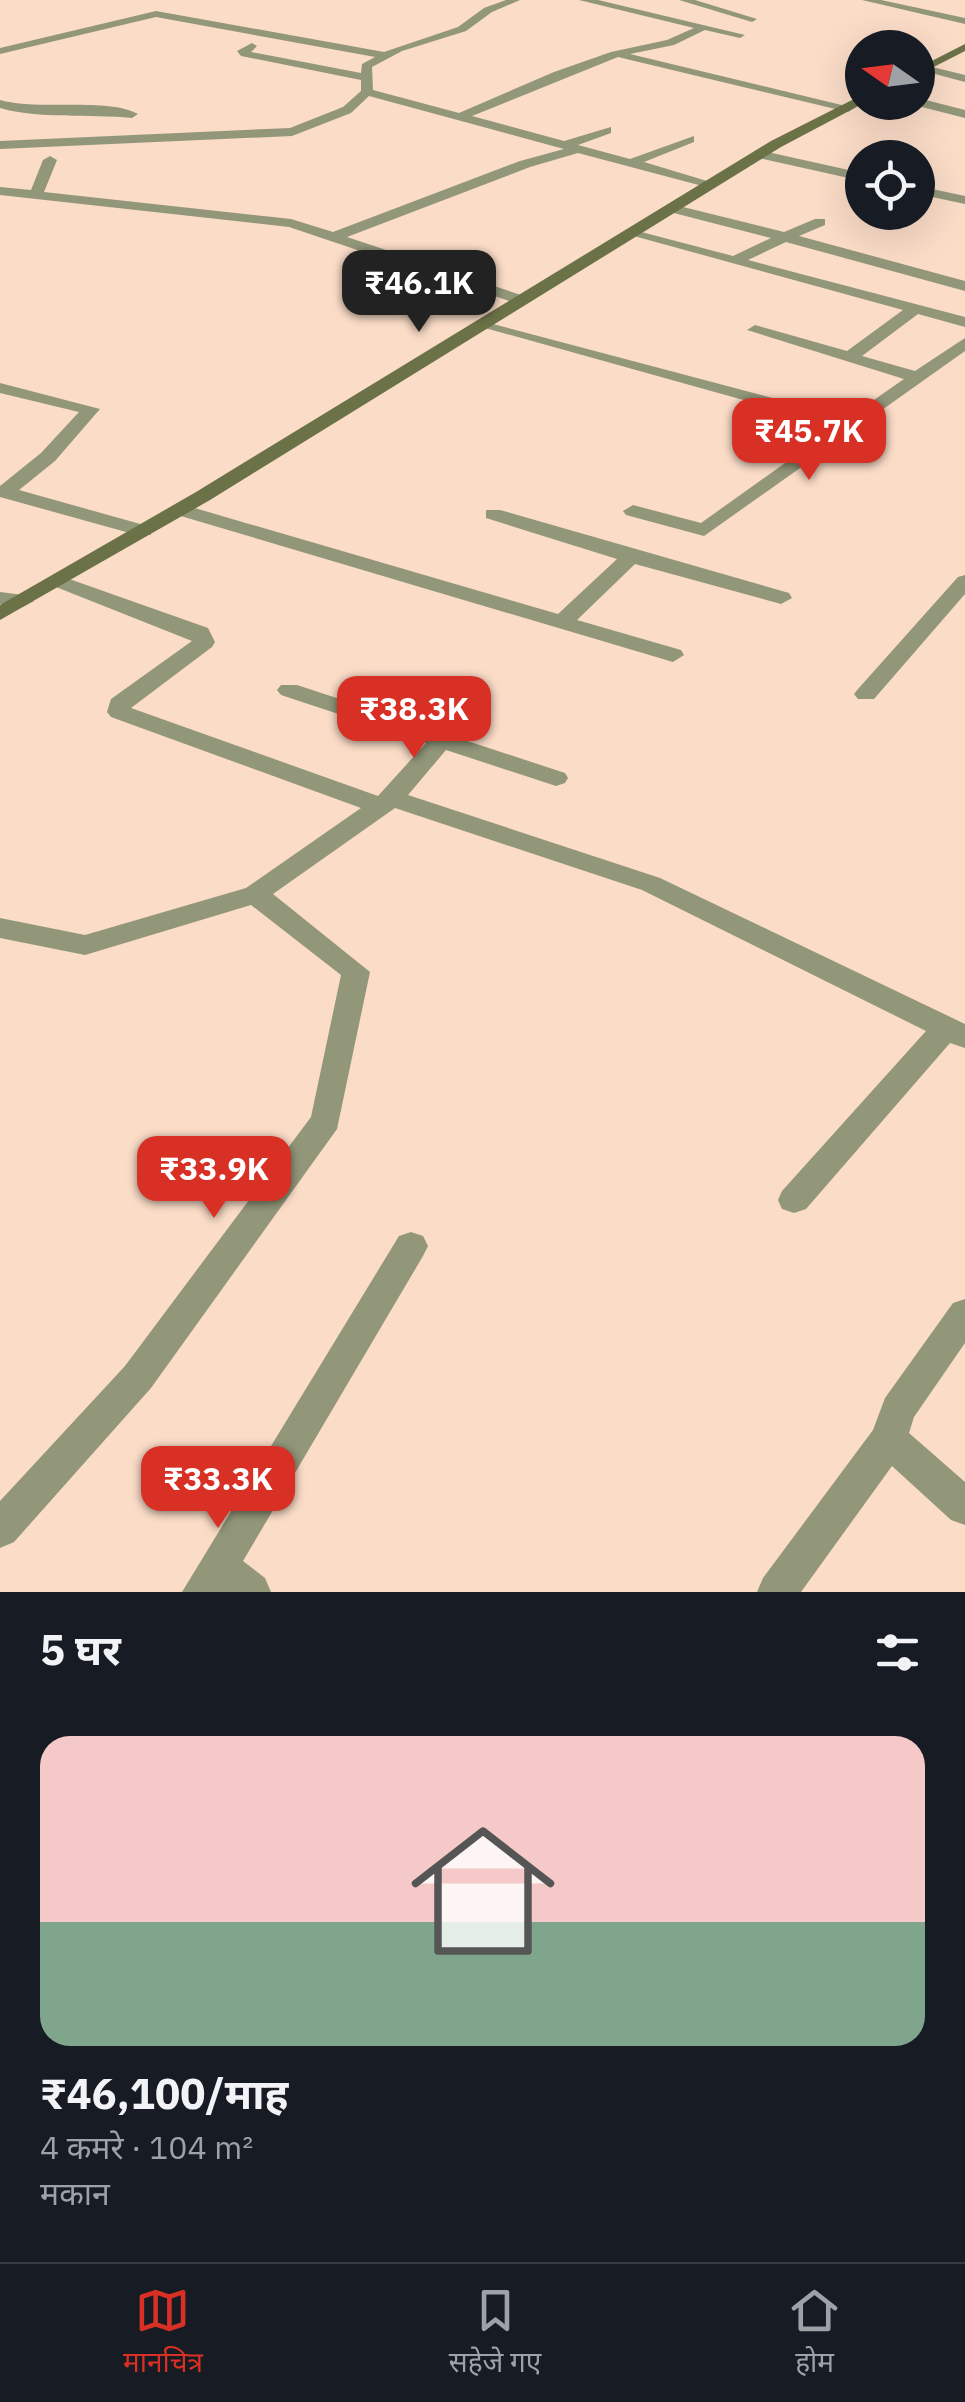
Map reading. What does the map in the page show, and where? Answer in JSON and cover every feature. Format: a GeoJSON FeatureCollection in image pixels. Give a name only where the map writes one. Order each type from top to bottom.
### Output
{"type":"FeatureCollection","features":[{"type":"Feature","properties":{"kind":"street"},"geometry":{"type":"LineString","coordinates":[[168,0],[164,4],[167,7],[195,18]]}},
{"type":"Feature","properties":{"kind":"street"},"geometry":{"type":"LineString","coordinates":[[0,144],[43,146],[120,138],[292,132],[347,110],[367,85],[366,66],[383,55],[462,30],[488,10],[515,0]]}},
{"type":"Feature","properties":{"kind":"street"},"geometry":{"type":"LineString","coordinates":[[584,0],[740,35]]}},
{"type":"Feature","properties":{"kind":"street"},"geometry":{"type":"LineString","coordinates":[[684,0],[752,18]]}},
{"type":"Feature","properties":{"kind":"street"},"geometry":{"type":"LineString","coordinates":[[704,6],[726,0]]}},
{"type":"Feature","properties":{"kind":"street"},"geometry":{"type":"LineString","coordinates":[[868,0],[965,21]]}},
{"type":"Feature","properties":{"kind":"street"},"geometry":{"type":"LineString","coordinates":[[0,51],[149,15],[195,18],[383,55]]}},
{"type":"Feature","properties":{"kind":"street"},"geometry":{"type":"LineString","coordinates":[[460,117],[615,54],[670,42],[704,27]]}},
{"type":"Feature","properties":{"kind":"street"},"geometry":{"type":"LineString","coordinates":[[670,42],[684,60],[672,67]]}},
{"type":"Feature","properties":{"kind":"street"},"geometry":{"type":"LineString","coordinates":[[252,46],[240,53],[367,85],[460,117],[710,184]]}},
{"type":"Feature","properties":{"kind":"street"},"geometry":{"type":"LineString","coordinates":[[935,63],[965,47]]}},
{"type":"Feature","properties":{"kind":"street"},"geometry":{"type":"LineString","coordinates":[[615,54],[845,102]]}},
{"type":"Feature","properties":{"kind":"street"},"geometry":{"type":"LineString","coordinates":[[935,73],[965,79]]}},
{"type":"Feature","properties":{"kind":"street"},"geometry":{"type":"LineString","coordinates":[[0,104],[25,112],[72,109],[132,114]]}},
{"type":"Feature","properties":{"kind":"street"},"geometry":{"type":"LineString","coordinates":[[935,106],[965,114]]}},
{"type":"Feature","properties":{"kind":"street"},"geometry":{"type":"LineString","coordinates":[[0,614],[181,510],[759,154],[845,109]]}},
{"type":"Feature","properties":{"kind":"street"},"geometry":{"type":"LineString","coordinates":[[332,237],[607,130]]}},
{"type":"Feature","properties":{"kind":"street"},"geometry":{"type":"LineString","coordinates":[[632,163],[690,139]]}},
{"type":"Feature","properties":{"kind":"street"},"geometry":{"type":"LineString","coordinates":[[759,154],[845,173]]}},
{"type":"Feature","properties":{"kind":"street"},"geometry":{"type":"LineString","coordinates":[[0,203],[30,193],[50,160]]}},
{"type":"Feature","properties":{"kind":"street"},"geometry":{"type":"LineString","coordinates":[[0,191],[291,224],[521,300]]}},
{"type":"Feature","properties":{"kind":"street"},"geometry":{"type":"LineString","coordinates":[[935,194],[965,200]]}},
{"type":"Feature","properties":{"kind":"street"},"geometry":{"type":"LineString","coordinates":[[672,208],[965,286]]}},
{"type":"Feature","properties":{"kind":"street"},"geometry":{"type":"LineString","coordinates":[[736,260],[820,222]]}},
{"type":"Feature","properties":{"kind":"street"},"geometry":{"type":"LineString","coordinates":[[630,233],[965,322]]}},
{"type":"Feature","properties":{"kind":"street"},"geometry":{"type":"LineString","coordinates":[[850,356],[916,308]]}},
{"type":"Feature","properties":{"kind":"street"},"geometry":{"type":"LineString","coordinates":[[484,322],[849,424]]}},
{"type":"Feature","properties":{"kind":"street"},"geometry":{"type":"LineString","coordinates":[[755,330],[914,376]]}},
{"type":"Feature","properties":{"kind":"street"},"geometry":{"type":"LineString","coordinates":[[633,511],[704,530],[965,343]]}},
{"type":"Feature","properties":{"kind":"street"},"geometry":{"type":"LineString","coordinates":[[0,388],[91,408],[48,457],[5,492],[144,531]]}},
{"type":"Feature","properties":{"kind":"street"},"geometry":{"type":"LineString","coordinates":[[181,510],[674,655]]}},
{"type":"Feature","properties":{"kind":"street"},"geometry":{"type":"LineString","coordinates":[[493,514],[781,598]]}},
{"type":"Feature","properties":{"kind":"street"},"geometry":{"type":"LineString","coordinates":[[562,622],[631,557]]}},
{"type":"Feature","properties":{"kind":"street"},"geometry":{"type":"LineString","coordinates":[[58,581],[200,633],[204,642],[119,704],[118,712],[386,802],[651,884],[955,1033],[794,1200]]}},
{"type":"Feature","properties":{"kind":"street"},"geometry":{"type":"LineString","coordinates":[[866,694],[965,581]]}},
{"type":"Feature","properties":{"kind":"street"},"geometry":{"type":"LineString","coordinates":[[0,598],[23,601]]}},
{"type":"Feature","properties":{"kind":"street"},"geometry":{"type":"LineString","coordinates":[[289,690],[556,778]]}},
{"type":"Feature","properties":{"kind":"street"},"geometry":{"type":"LineString","coordinates":[[0,928],[85,945],[255,894],[386,802],[440,742]]}},
{"type":"Feature","properties":{"kind":"street"},"geometry":{"type":"LineString","coordinates":[[0,1529],[138,1377],[326,1120],[356,972],[255,894]]}},
{"type":"Feature","properties":{"kind":"street"},"geometry":{"type":"LineString","coordinates":[[251,1592],[210,1579],[411,1246]]}},
{"type":"Feature","properties":{"kind":"street"},"geometry":{"type":"LineString","coordinates":[[777,1592],[889,1439],[898,1410],[965,1314]]}},
{"type":"Feature","properties":{"kind":"street"},"geometry":{"type":"LineString","coordinates":[[889,1439],[965,1507]]}}]}
